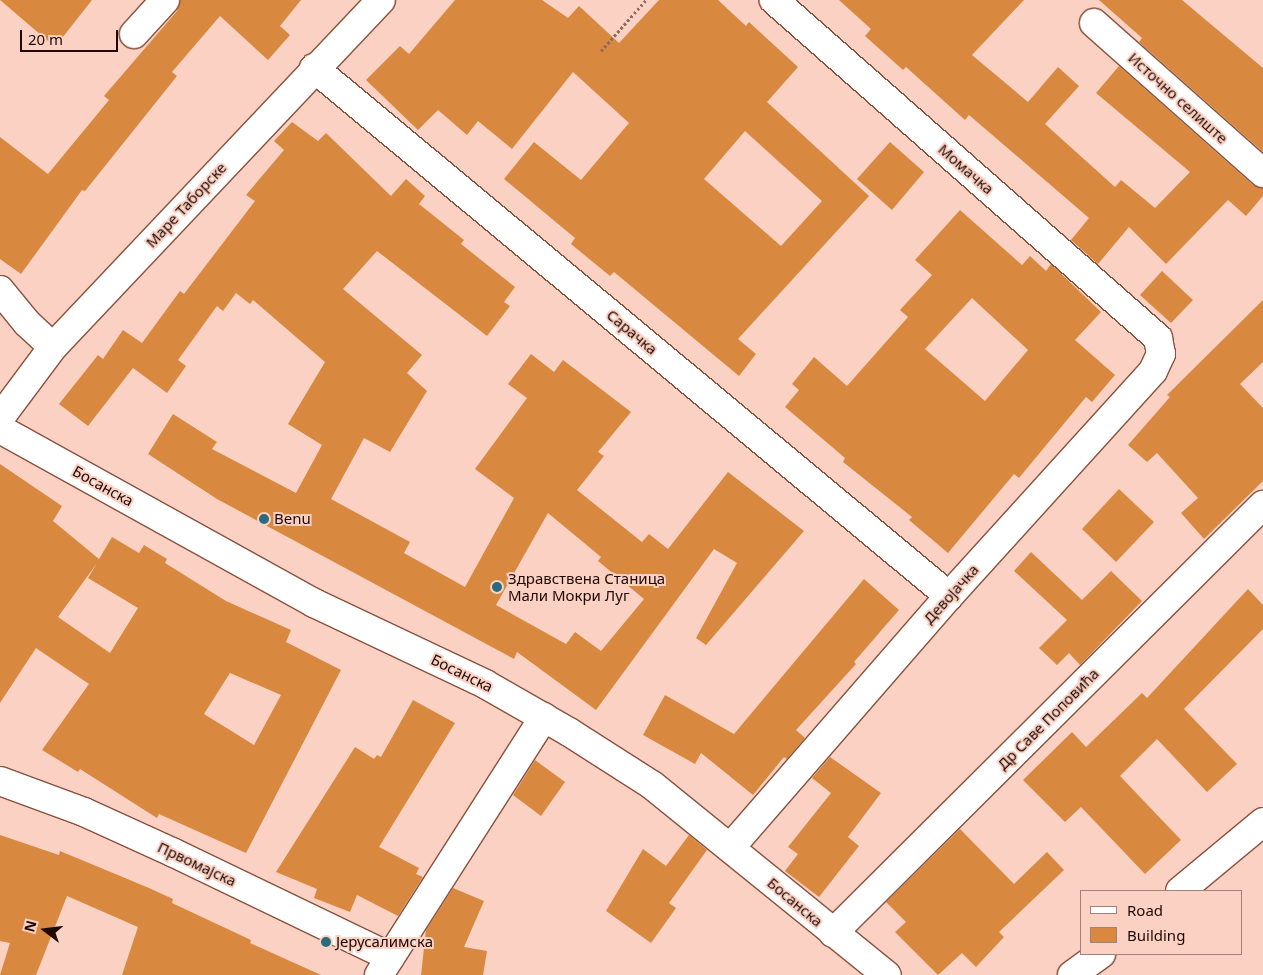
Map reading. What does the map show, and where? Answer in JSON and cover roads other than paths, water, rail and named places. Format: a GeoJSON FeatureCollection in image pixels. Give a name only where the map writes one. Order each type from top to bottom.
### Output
{"type":"FeatureCollection","features":[{"type":"Feature","properties":{"kind":"street"},"geometry":{"type":"LineString","coordinates":[[134,34],[165,0]]}},
{"type":"Feature","properties":{"kind":"street","name":"Маре Таборске"},"geometry":{"type":"LineString","coordinates":[[0,418],[53,347],[314,68],[381,0]]}},
{"type":"Feature","properties":{"kind":"street","name":"Момачка"},"geometry":{"type":"LineString","coordinates":[[774,0],[1158,338]]}},
{"type":"Feature","properties":{"kind":"street","name":"Источно селиште"},"geometry":{"type":"LineString","coordinates":[[1094,23],[1263,172]]}},
{"type":"Feature","properties":{"kind":"street","name":"Сарачка"},"geometry":{"type":"LineString","coordinates":[[314,68],[949,596]]}},
{"type":"Feature","properties":{"kind":"street"},"geometry":{"type":"LineString","coordinates":[[0,290],[27,322],[53,347]]}},
{"type":"Feature","properties":{"kind":"street","name":"Девојачка"},"geometry":{"type":"LineString","coordinates":[[730,848],[949,596],[1153,371],[1161,354],[1158,338]]}},
{"type":"Feature","properties":{"kind":"street","name":"Босанска"},"geometry":{"type":"LineString","coordinates":[[0,429],[314,603],[485,684],[544,717],[652,785],[887,975]]}},
{"type":"Feature","properties":{"kind":"street","name":"Др Саве Поповића"},"geometry":{"type":"LineString","coordinates":[[833,933],[1263,505]]}},
{"type":"Feature","properties":{"kind":"street"},"geometry":{"type":"LineString","coordinates":[[385,966],[544,717]]}},
{"type":"Feature","properties":{"kind":"street","name":"Првомајска"},"geometry":{"type":"LineString","coordinates":[[0,781],[84,812],[174,852],[385,966]]}},
{"type":"Feature","properties":{"kind":"street"},"geometry":{"type":"LineString","coordinates":[[1181,890],[1263,822]]}},
{"type":"Feature","properties":{"kind":"street"},"geometry":{"type":"LineString","coordinates":[[1072,975],[1100,955]]}},
{"type":"Feature","properties":{"kind":"place","name":"Benu"},"geometry":{"type":"Point","coordinates":[264,519]}},
{"type":"Feature","properties":{"kind":"place","name":"Здравствена Станица Мали Мокри Луг"},"geometry":{"type":"Point","coordinates":[497,587]}},
{"type":"Feature","properties":{"kind":"place","name":"Јерусалимска"},"geometry":{"type":"Point","coordinates":[326,942]}}]}
